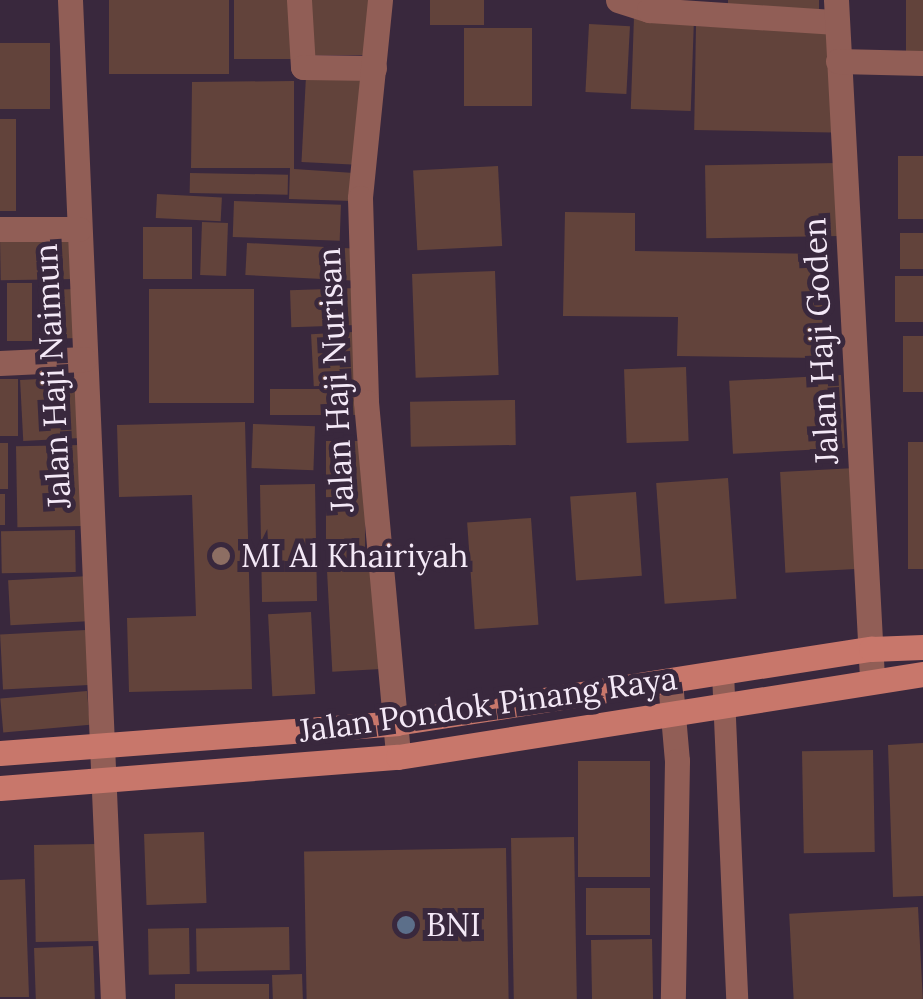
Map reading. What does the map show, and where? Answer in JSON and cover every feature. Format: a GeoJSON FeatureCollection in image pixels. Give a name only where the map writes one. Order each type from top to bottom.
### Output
{"type":"FeatureCollection","features":[{"type":"Feature","properties":{"kind":"main road","name":"Jalan Pondok Pinang Raya"},"geometry":{"type":"LineString","coordinates":[[0,753],[396,723],[871,649],[923,647]]}},
{"type":"Feature","properties":{"kind":"main road","name":"Jalan Pondok Pinang Raya"},"geometry":{"type":"LineString","coordinates":[[0,788],[398,757],[872,678],[923,674]]}},
{"type":"Feature","properties":{"kind":"street","name":"Jalan Haji Naimun"},"geometry":{"type":"LineString","coordinates":[[70,0],[113,999]]}},
{"type":"Feature","properties":{"kind":"street"},"geometry":{"type":"LineString","coordinates":[[299,0],[304,67],[374,68]]}},
{"type":"Feature","properties":{"kind":"street","name":"Jalan Haji Nurisan"},"geometry":{"type":"LineString","coordinates":[[380,0],[360,198],[366,402],[398,757]]}},
{"type":"Feature","properties":{"kind":"street"},"geometry":{"type":"LineString","coordinates":[[618,0],[649,10],[836,11]]}},
{"type":"Feature","properties":{"kind":"street","name":"Jalan Haji Goden"},"geometry":{"type":"LineString","coordinates":[[836,11],[872,678]]}},
{"type":"Feature","properties":{"kind":"street"},"geometry":{"type":"LineString","coordinates":[[838,61],[923,63]]}},
{"type":"Feature","properties":{"kind":"street"},"geometry":{"type":"LineString","coordinates":[[0,228],[79,229]]}},
{"type":"Feature","properties":{"kind":"street"},"geometry":{"type":"LineString","coordinates":[[0,363],[84,359]]}},
{"type":"Feature","properties":{"kind":"street"},"geometry":{"type":"LineString","coordinates":[[670,680],[673,999]]}},
{"type":"Feature","properties":{"kind":"lane"},"geometry":{"type":"LineString","coordinates":[[723,673],[737,999]]}},
{"type":"Feature","properties":{"kind":"building"},"geometry":{"type":"Polygon","coordinates":[[[109,0],[229,0],[229,74],[109,74],[109,0]]]}},
{"type":"Feature","properties":{"kind":"building"},"geometry":{"type":"Polygon","coordinates":[[[234,0],[291,0],[291,59],[234,59],[234,0]]]}},
{"type":"Feature","properties":{"kind":"building"},"geometry":{"type":"Polygon","coordinates":[[[305,0],[376,0],[376,55],[305,55],[305,0]]]}},
{"type":"Feature","properties":{"kind":"building"},"geometry":{"type":"Polygon","coordinates":[[[430,0],[484,0],[484,25],[430,25],[430,0]]]}},
{"type":"Feature","properties":{"kind":"building"},"geometry":{"type":"Polygon","coordinates":[[[728,0],[819,0],[819,11],[728,9],[728,0]]]}},
{"type":"Feature","properties":{"kind":"building"},"geometry":{"type":"Polygon","coordinates":[[[906,0],[923,0],[923,56],[906,56],[906,0]]]}},
{"type":"Feature","properties":{"kind":"building"},"geometry":{"type":"Polygon","coordinates":[[[634,17],[694,19],[691,111],[631,109],[634,17]]]}},
{"type":"Feature","properties":{"kind":"building"},"geometry":{"type":"Polygon","coordinates":[[[589,24],[630,26],[626,94],[585,92],[589,24]]]}},
{"type":"Feature","properties":{"kind":"building"},"geometry":{"type":"Polygon","coordinates":[[[696,26],[834,28],[832,132],[694,130],[696,26]]]}},
{"type":"Feature","properties":{"kind":"building"},"geometry":{"type":"Polygon","coordinates":[[[464,28],[532,28],[532,106],[464,106],[464,28]]]}},
{"type":"Feature","properties":{"kind":"building"},"geometry":{"type":"Polygon","coordinates":[[[0,43],[50,43],[50,109],[0,109],[0,43]]]}},
{"type":"Feature","properties":{"kind":"building"},"geometry":{"type":"Polygon","coordinates":[[[306,76],[361,79],[356,165],[301,162],[306,76]]]}},
{"type":"Feature","properties":{"kind":"building"},"geometry":{"type":"Polygon","coordinates":[[[294,81],[294,169],[354,173],[353,201],[289,199],[290,168],[191,168],[192,82],[294,81]]]}},
{"type":"Feature","properties":{"kind":"building"},"geometry":{"type":"Polygon","coordinates":[[[0,119],[16,119],[16,211],[0,211],[0,119]]]}},
{"type":"Feature","properties":{"kind":"building"},"geometry":{"type":"Polygon","coordinates":[[[898,156],[923,156],[923,219],[898,219],[898,156]]]}},
{"type":"Feature","properties":{"kind":"building"},"geometry":{"type":"Polygon","coordinates":[[[838,163],[839,236],[706,238],[705,165],[838,163]]]}},
{"type":"Feature","properties":{"kind":"building"},"geometry":{"type":"Polygon","coordinates":[[[498,166],[502,246],[417,250],[413,170],[498,166]]]}},
{"type":"Feature","properties":{"kind":"building"},"geometry":{"type":"Polygon","coordinates":[[[190,173],[288,175],[288,195],[190,193],[190,173]]]}},
{"type":"Feature","properties":{"kind":"building"},"geometry":{"type":"Polygon","coordinates":[[[157,194],[222,197],[221,221],[156,218],[157,194]]]}},
{"type":"Feature","properties":{"kind":"building"},"geometry":{"type":"Polygon","coordinates":[[[234,201],[341,205],[340,241],[233,237],[234,201]]]}},
{"type":"Feature","properties":{"kind":"building"},"geometry":{"type":"Polygon","coordinates":[[[565,212],[635,213],[635,251],[823,254],[822,358],[677,356],[678,317],[563,316],[565,212]]]}},
{"type":"Feature","properties":{"kind":"building"},"geometry":{"type":"Polygon","coordinates":[[[202,222],[228,223],[226,276],[200,275],[202,222]]]}},
{"type":"Feature","properties":{"kind":"building"},"geometry":{"type":"Polygon","coordinates":[[[143,227],[192,227],[192,279],[143,279],[143,227]]]}},
{"type":"Feature","properties":{"kind":"building"},"geometry":{"type":"Polygon","coordinates":[[[900,233],[923,233],[923,269],[900,269],[900,233]]]}},
{"type":"Feature","properties":{"kind":"building"},"geometry":{"type":"Polygon","coordinates":[[[75,236],[76,279],[1,280],[0,237],[75,236]]]}},
{"type":"Feature","properties":{"kind":"building"},"geometry":{"type":"Polygon","coordinates":[[[247,243],[358,249],[356,281],[245,275],[247,243]]]}},
{"type":"Feature","properties":{"kind":"building"},"geometry":{"type":"Polygon","coordinates":[[[495,271],[499,375],[416,378],[412,274],[495,271]]]}},
{"type":"Feature","properties":{"kind":"building"},"geometry":{"type":"Polygon","coordinates":[[[895,276],[923,276],[923,322],[895,322],[895,276]]]}},
{"type":"Feature","properties":{"kind":"building"},"geometry":{"type":"Polygon","coordinates":[[[7,283],[32,283],[32,341],[7,341],[7,283]]]}},
{"type":"Feature","properties":{"kind":"building"},"geometry":{"type":"Polygon","coordinates":[[[356,288],[357,325],[291,327],[290,290],[356,288]]]}},
{"type":"Feature","properties":{"kind":"building"},"geometry":{"type":"Polygon","coordinates":[[[76,289],[78,338],[41,339],[39,290],[76,289]]]}},
{"type":"Feature","properties":{"kind":"building"},"geometry":{"type":"Polygon","coordinates":[[[149,289],[254,289],[254,403],[149,403],[149,289]]]}},
{"type":"Feature","properties":{"kind":"building"},"geometry":{"type":"Polygon","coordinates":[[[353,332],[356,384],[314,386],[311,334],[353,332]]]}},
{"type":"Feature","properties":{"kind":"building"},"geometry":{"type":"Polygon","coordinates":[[[903,336],[923,336],[923,392],[903,392],[903,336]]]}},
{"type":"Feature","properties":{"kind":"building"},"geometry":{"type":"Polygon","coordinates":[[[686,367],[689,441],[627,443],[624,369],[686,367]]]}},
{"type":"Feature","properties":{"kind":"building"},"geometry":{"type":"Polygon","coordinates":[[[841,375],[845,448],[733,454],[729,381],[841,375]]]}},
{"type":"Feature","properties":{"kind":"building"},"geometry":{"type":"Polygon","coordinates":[[[77,377],[80,438],[23,441],[20,380],[77,377]]]}},
{"type":"Feature","properties":{"kind":"building"},"geometry":{"type":"Polygon","coordinates":[[[0,379],[18,379],[18,436],[0,436],[0,379]]]}},
{"type":"Feature","properties":{"kind":"building"},"geometry":{"type":"Polygon","coordinates":[[[270,389],[356,389],[356,415],[270,415],[270,389]]]}},
{"type":"Feature","properties":{"kind":"building"},"geometry":{"type":"Polygon","coordinates":[[[515,400],[516,445],[411,447],[410,402],[515,400]]]}},
{"type":"Feature","properties":{"kind":"building","name":"MI Al Khairiyah"},"geometry":{"type":"Polygon","coordinates":[[[245,422],[252,689],[129,692],[127,618],[196,616],[192,495],[119,497],[117,425],[245,422]]]}},
{"type":"Feature","properties":{"kind":"building"},"geometry":{"type":"Polygon","coordinates":[[[253,424],[315,426],[313,470],[251,468],[253,424]]]}},
{"type":"Feature","properties":{"kind":"building"},"geometry":{"type":"Polygon","coordinates":[[[326,441],[365,441],[365,563],[326,563],[326,441]]]}},
{"type":"Feature","properties":{"kind":"building"},"geometry":{"type":"Polygon","coordinates":[[[908,442],[923,442],[923,569],[908,569],[908,442]]]}},
{"type":"Feature","properties":{"kind":"building"},"geometry":{"type":"Polygon","coordinates":[[[0,443],[8,443],[8,489],[0,489],[0,443]]]}},
{"type":"Feature","properties":{"kind":"building"},"geometry":{"type":"Polygon","coordinates":[[[82,445],[83,526],[17,527],[16,446],[82,445]]]}},
{"type":"Feature","properties":{"kind":"building"},"geometry":{"type":"Polygon","coordinates":[[[855,468],[860,569],[785,573],[780,472],[855,468]]]}},
{"type":"Feature","properties":{"kind":"building"},"geometry":{"type":"Polygon","coordinates":[[[728,478],[736,599],[665,604],[656,483],[728,478]]]}},
{"type":"Feature","properties":{"kind":"building"},"geometry":{"type":"Polygon","coordinates":[[[315,484],[317,601],[262,602],[260,485],[315,484]]]}},
{"type":"Feature","properties":{"kind":"building"},"geometry":{"type":"Polygon","coordinates":[[[636,492],[642,576],[576,580],[570,497],[636,492]]]}},
{"type":"Feature","properties":{"kind":"building"},"geometry":{"type":"Polygon","coordinates":[[[0,494],[5,494],[5,525],[0,525],[0,494]]]}},
{"type":"Feature","properties":{"kind":"building"},"geometry":{"type":"Polygon","coordinates":[[[531,518],[538,625],[475,629],[467,522],[531,518]]]}},
{"type":"Feature","properties":{"kind":"building"},"geometry":{"type":"Polygon","coordinates":[[[75,530],[76,572],[2,573],[1,531],[75,530]]]}},
{"type":"Feature","properties":{"kind":"building"},"geometry":{"type":"Polygon","coordinates":[[[380,569],[385,669],[332,672],[327,572],[380,569]]]}},
{"type":"Feature","properties":{"kind":"building"},"geometry":{"type":"Polygon","coordinates":[[[90,576],[92,621],[10,625],[8,580],[90,576]]]}},
{"type":"Feature","properties":{"kind":"building"},"geometry":{"type":"Polygon","coordinates":[[[311,612],[315,694],[272,696],[268,614],[311,612]]]}},
{"type":"Feature","properties":{"kind":"building"},"geometry":{"type":"Polygon","coordinates":[[[86,630],[89,685],[3,689],[0,635],[86,630]]]}},
{"type":"Feature","properties":{"kind":"building"},"geometry":{"type":"Polygon","coordinates":[[[87,691],[90,725],[3,732],[0,699],[87,691]]]}},
{"type":"Feature","properties":{"kind":"building"},"geometry":{"type":"Polygon","coordinates":[[[923,743],[923,896],[893,897],[888,745],[923,743]]]}},
{"type":"Feature","properties":{"kind":"building"},"geometry":{"type":"Polygon","coordinates":[[[873,750],[875,852],[804,853],[802,751],[873,750]]]}},
{"type":"Feature","properties":{"kind":"building"},"geometry":{"type":"Polygon","coordinates":[[[578,761],[650,761],[650,877],[578,877],[578,761]]]}},
{"type":"Feature","properties":{"kind":"building"},"geometry":{"type":"Polygon","coordinates":[[[204,832],[206,903],[147,905],[144,834],[204,832]]]}},
{"type":"Feature","properties":{"kind":"building"},"geometry":{"type":"Polygon","coordinates":[[[574,837],[577,999],[514,999],[511,838],[574,837]]]}},
{"type":"Feature","properties":{"kind":"building"},"geometry":{"type":"Polygon","coordinates":[[[97,844],[99,941],[36,942],[34,845],[97,844]]]}},
{"type":"Feature","properties":{"kind":"building","name":"BNI"},"geometry":{"type":"Polygon","coordinates":[[[506,848],[509,999],[307,999],[304,852],[506,848]]]}},
{"type":"Feature","properties":{"kind":"building"},"geometry":{"type":"Polygon","coordinates":[[[25,879],[29,997],[0,997],[0,880],[25,879]]]}},
{"type":"Feature","properties":{"kind":"building"},"geometry":{"type":"Polygon","coordinates":[[[586,888],[650,888],[650,935],[586,935],[586,888]]]}},
{"type":"Feature","properties":{"kind":"building"},"geometry":{"type":"Polygon","coordinates":[[[918,907],[923,999],[794,999],[789,914],[918,907]]]}},
{"type":"Feature","properties":{"kind":"building"},"geometry":{"type":"Polygon","coordinates":[[[289,927],[290,970],[197,972],[196,929],[289,927]]]}},
{"type":"Feature","properties":{"kind":"building"},"geometry":{"type":"Polygon","coordinates":[[[189,928],[190,974],[149,975],[148,929],[189,928]]]}},
{"type":"Feature","properties":{"kind":"building"},"geometry":{"type":"Polygon","coordinates":[[[652,939],[653,999],[592,999],[591,940],[652,939]]]}},
{"type":"Feature","properties":{"kind":"building"},"geometry":{"type":"Polygon","coordinates":[[[93,946],[95,999],[36,999],[34,948],[93,946]]]}},
{"type":"Feature","properties":{"kind":"building"},"geometry":{"type":"Polygon","coordinates":[[[302,974],[303,999],[273,999],[272,975],[302,974]]]}},
{"type":"Feature","properties":{"kind":"building"},"geometry":{"type":"Polygon","coordinates":[[[175,984],[269,984],[269,999],[175,999],[175,984]]]}},
{"type":"Feature","properties":{"kind":"place","name":"MI Al Khairiyah"},"geometry":{"type":"Point","coordinates":[221,556]}},
{"type":"Feature","properties":{"kind":"place","name":"BNI"},"geometry":{"type":"Point","coordinates":[406,925]}}]}
